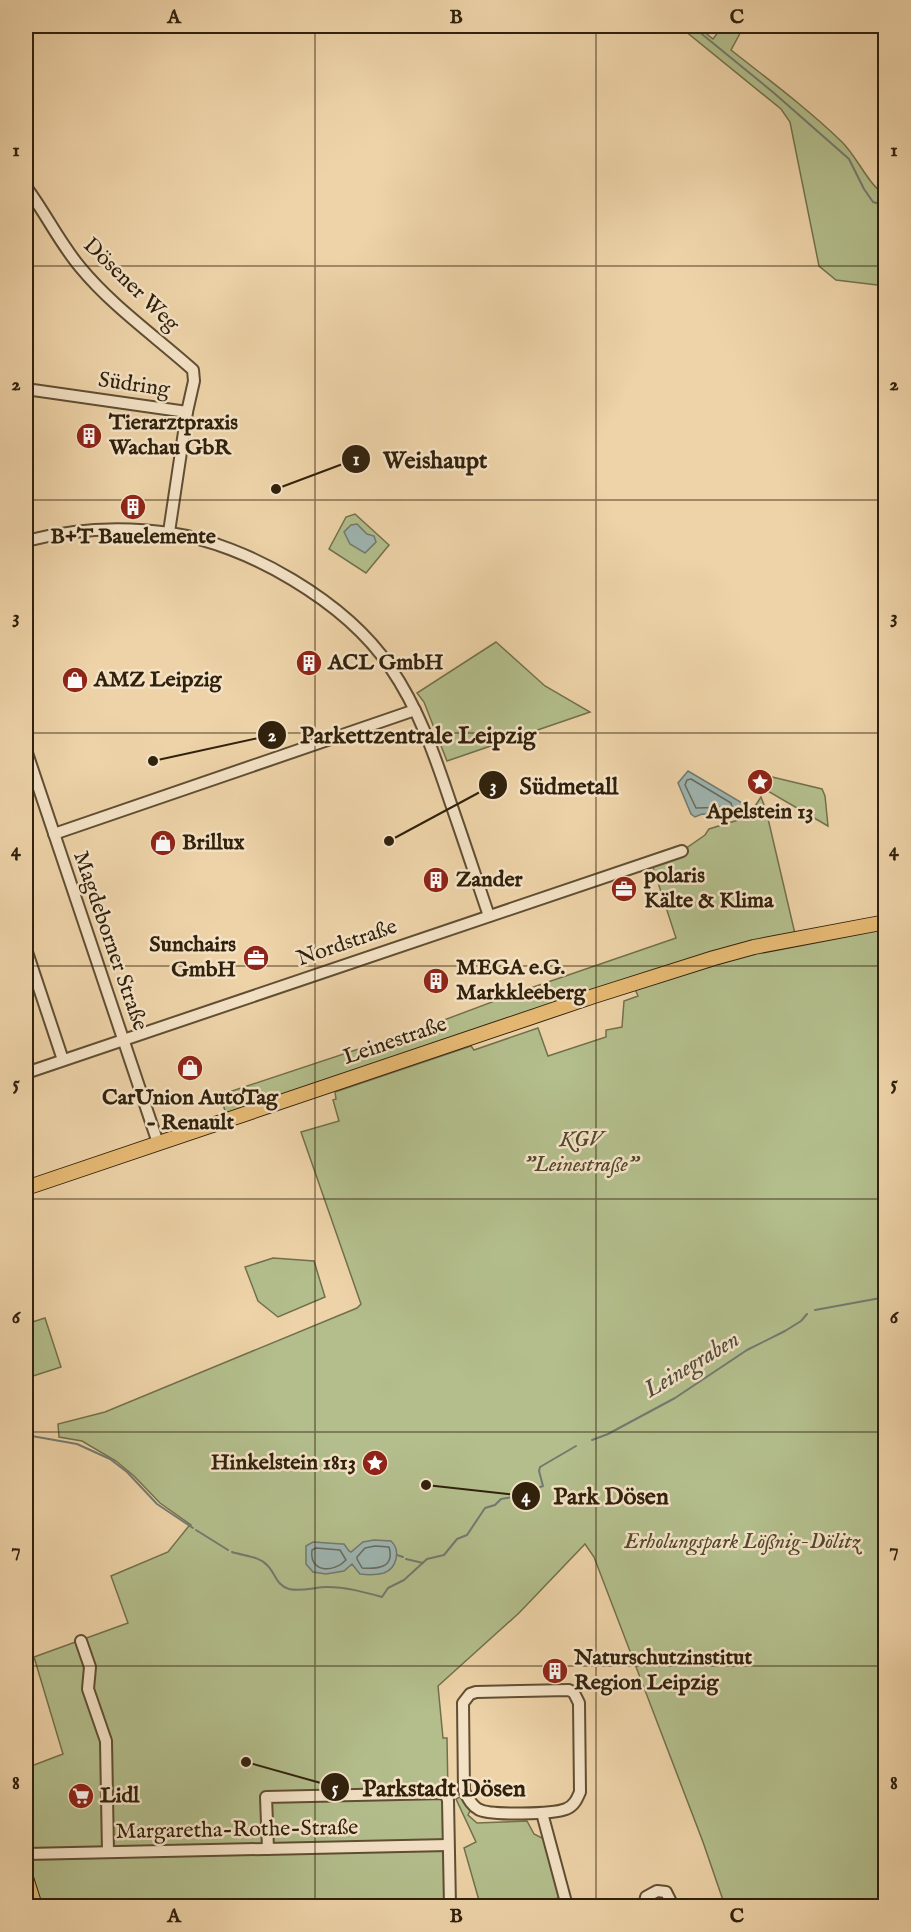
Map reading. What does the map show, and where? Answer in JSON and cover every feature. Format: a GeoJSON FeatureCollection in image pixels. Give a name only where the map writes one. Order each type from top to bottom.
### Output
{"type":"FeatureCollection","features":[{"type":"Feature","properties":{"kind":"main road","name":"Leinestraße"},"geometry":{"type":"LineString","coordinates":[[26,1188],[603,993],[714,958],[765,945],[885,922]]}},
{"type":"Feature","properties":{"kind":"main road"},"geometry":{"type":"LineString","coordinates":[[26,1878],[35,1906]]}},
{"type":"Feature","properties":{"kind":"street","name":"Dösener Weg"},"geometry":{"type":"LineString","coordinates":[[26,186],[66,250],[81,269],[117,306],[193,370],[194,381],[187,412]]}},
{"type":"Feature","properties":{"kind":"street","name":"Südring"},"geometry":{"type":"LineString","coordinates":[[26,389],[187,412],[169,532]]}},
{"type":"Feature","properties":{"kind":"street"},"geometry":{"type":"LineString","coordinates":[[26,541],[97,529],[169,532],[193,537],[222,546],[265,565],[289,577],[333,607],[358,630],[390,666],[415,710],[439,768],[489,916]]}},
{"type":"Feature","properties":{"kind":"street"},"geometry":{"type":"LineString","coordinates":[[54,834],[415,710]]}},
{"type":"Feature","properties":{"kind":"street","name":"Magdeborner Straße"},"geometry":{"type":"LineString","coordinates":[[26,750],[158,1143]]}},
{"type":"Feature","properties":{"kind":"street","name":"Nordstraße"},"geometry":{"type":"LineString","coordinates":[[26,1073],[682,851]]}},
{"type":"Feature","properties":{"kind":"street"},"geometry":{"type":"LineString","coordinates":[[26,949],[63,1060]]}},
{"type":"Feature","properties":{"kind":"street"},"geometry":{"type":"LineString","coordinates":[[81,1641],[90,1667],[88,1689],[106,1741],[108,1852]]}},
{"type":"Feature","properties":{"kind":"street"},"geometry":{"type":"LineString","coordinates":[[569,1690],[579,1699],[580,1792],[577,1801],[566,1809],[542,1813],[486,1813],[471,1803],[464,1791],[463,1703],[470,1695],[477,1692],[569,1690]]}},
{"type":"Feature","properties":{"kind":"street"},"geometry":{"type":"LineString","coordinates":[[268,1849],[266,1797],[445,1793],[448,1800],[450,1906]]}},
{"type":"Feature","properties":{"kind":"street"},"geometry":{"type":"LineString","coordinates":[[542,1813],[567,1906]]}},
{"type":"Feature","properties":{"kind":"street","name":"Margaretha-Rothe-Straße"},"geometry":{"type":"LineString","coordinates":[[26,1854],[448,1845]]}},
{"type":"Feature","properties":{"kind":"street"},"geometry":{"type":"LineString","coordinates":[[644,1906],[646,1897],[657,1891],[666,1892],[673,1906]]}},
{"type":"Feature","properties":{"kind":"green space"},"geometry":{"type":"Polygon","coordinates":[[[679,26],[697,26],[713,39],[721,26],[744,26],[731,50],[802,106],[842,142],[873,184],[885,195],[885,286],[836,280],[819,266],[790,122],[781,109],[679,26]]]}},
{"type":"Feature","properties":{"kind":"green space"},"geometry":{"type":"Polygon","coordinates":[[[355,514],[389,545],[366,573],[329,549],[346,517],[355,514]]]}},
{"type":"Feature","properties":{"kind":"green space"},"geometry":{"type":"Polygon","coordinates":[[[496,642],[545,686],[590,712],[447,761],[424,702],[417,693],[496,642]]]}},
{"type":"Feature","properties":{"kind":"green space"},"geometry":{"type":"Polygon","coordinates":[[[768,776],[822,789],[825,796],[828,826],[761,787],[768,776]]]}},
{"type":"Feature","properties":{"kind":"green space"},"geometry":{"type":"Polygon","coordinates":[[[761,797],[796,938],[228,1120],[220,1095],[428,1026],[676,938],[651,861],[682,851],[705,835],[709,829],[748,817],[761,797]]]}},
{"type":"Feature","properties":{"kind":"green space"},"geometry":{"type":"Polygon","coordinates":[[[885,927],[885,1906],[725,1906],[703,1842],[594,1557],[585,1544],[519,1613],[438,1686],[443,1738],[447,1738],[450,1906],[40,1906],[26,1864],[26,1768],[63,1754],[34,1657],[128,1623],[111,1576],[168,1552],[191,1525],[160,1503],[116,1461],[82,1441],[59,1437],[58,1424],[105,1412],[357,1308],[361,1304],[301,1132],[339,1121],[333,1100],[336,1099],[335,1092],[471,1046],[474,1050],[538,1028],[548,1056],[606,1037],[606,1030],[622,1027],[624,1001],[638,996],[635,989],[755,953],[885,927]]]}},
{"type":"Feature","properties":{"kind":"green space"},"geometry":{"type":"Polygon","coordinates":[[[273,1258],[314,1261],[325,1297],[278,1317],[258,1301],[245,1267],[273,1258]]]}},
{"type":"Feature","properties":{"kind":"green space"},"geometry":{"type":"Polygon","coordinates":[[[45,1318],[61,1367],[30,1377],[26,1361],[26,1324],[45,1318]]]}},
{"type":"Feature","properties":{"kind":"green space"},"geometry":{"type":"Polygon","coordinates":[[[462,1796],[470,1811],[468,1815],[477,1823],[527,1821],[534,1834],[544,1839],[559,1898],[529,1904],[480,1904],[464,1848],[476,1842],[456,1799],[462,1796]]]}},
{"type":"Feature","properties":{"kind":"water"},"geometry":{"type":"Polygon","coordinates":[[[357,524],[367,534],[374,536],[376,542],[365,553],[350,544],[344,532],[351,525],[357,524]]]}},
{"type":"Feature","properties":{"kind":"water"},"geometry":{"type":"Polygon","coordinates":[[[688,771],[749,807],[739,815],[702,814],[695,817],[691,814],[678,783],[688,771]]]}},
{"type":"Feature","properties":{"kind":"water"},"geometry":{"type":"Polygon","coordinates":[[[391,1541],[396,1549],[395,1563],[384,1573],[360,1574],[352,1564],[344,1571],[326,1574],[313,1572],[306,1564],[306,1546],[313,1542],[344,1544],[351,1552],[363,1542],[391,1541]]]}},
{"type":"Feature","properties":{"kind":"waterway"},"geometry":{"type":"LineString","coordinates":[[692,26],[774,93],[849,159],[873,202],[886,206]]}},
{"type":"Feature","properties":{"kind":"waterway","name":"Leinegraben"},"geometry":{"type":"LineString","coordinates":[[815,1310],[886,1297]]}},
{"type":"Feature","properties":{"kind":"waterway","name":"Leinegraben"},"geometry":{"type":"LineString","coordinates":[[592,1440],[608,1434],[675,1398],[747,1350],[801,1321],[807,1314]]}},
{"type":"Feature","properties":{"kind":"waterway","name":"Leinegraben"},"geometry":{"type":"LineString","coordinates":[[26,1435],[77,1444],[110,1459],[127,1472],[157,1504],[193,1528]]}},
{"type":"Feature","properties":{"kind":"waterway","name":"Leinegraben"},"geometry":{"type":"LineString","coordinates":[[532,1490],[543,1486],[540,1467],[576,1446]]}},
{"type":"Feature","properties":{"kind":"waterway","name":"Leinegraben"},"geometry":{"type":"LineString","coordinates":[[232,1552],[264,1562],[279,1582],[289,1589],[334,1587],[382,1597],[388,1588],[404,1580],[427,1559],[444,1555],[457,1539],[467,1535],[485,1508],[495,1505],[501,1499],[519,1496],[529,1491]]}},
{"type":"Feature","properties":{"kind":"waterway","name":"Leinegraben"},"geometry":{"type":"LineString","coordinates":[[196,1530],[228,1550]]}},
{"type":"Feature","properties":{"kind":"waterway"},"geometry":{"type":"LineString","coordinates":[[397,1555],[403,1557]]}},
{"type":"Feature","properties":{"kind":"waterway"},"geometry":{"type":"LineString","coordinates":[[406,1559],[423,1563]]}},
{"type":"Feature","properties":{"kind":"place","name":"Tierarztpraxis Wachau GbR"},"geometry":{"type":"Point","coordinates":[89,436]}},
{"type":"Feature","properties":{"kind":"place","name":"Weishaupt"},"geometry":{"type":"Point","coordinates":[276,489]}},
{"type":"Feature","properties":{"kind":"place","name":"B+T Bauelemente"},"geometry":{"type":"Point","coordinates":[133,507]}},
{"type":"Feature","properties":{"kind":"place","name":"ACL GmbH"},"geometry":{"type":"Point","coordinates":[309,663]}},
{"type":"Feature","properties":{"kind":"place","name":"AMZ Leipzig"},"geometry":{"type":"Point","coordinates":[75,680]}},
{"type":"Feature","properties":{"kind":"place","name":"Parkettzentrale Leipzig"},"geometry":{"type":"Point","coordinates":[153,761]}},
{"type":"Feature","properties":{"kind":"place","name":"Apelstein 13"},"geometry":{"type":"Point","coordinates":[760,782]}},
{"type":"Feature","properties":{"kind":"place","name":"Südmetall"},"geometry":{"type":"Point","coordinates":[389,841]}},
{"type":"Feature","properties":{"kind":"place","name":"Brillux"},"geometry":{"type":"Point","coordinates":[163,843]}},
{"type":"Feature","properties":{"kind":"place","name":"Zander"},"geometry":{"type":"Point","coordinates":[436,880]}},
{"type":"Feature","properties":{"kind":"place","name":"polaris Kälte & Klima"},"geometry":{"type":"Point","coordinates":[624,889]}},
{"type":"Feature","properties":{"kind":"place","name":"Sunchairs GmbH"},"geometry":{"type":"Point","coordinates":[256,958]}},
{"type":"Feature","properties":{"kind":"place","name":"MEGA e.G. Markkleeberg"},"geometry":{"type":"Point","coordinates":[436,981]}},
{"type":"Feature","properties":{"kind":"place","name":"CarUnion AutoTag - Renault"},"geometry":{"type":"Point","coordinates":[190,1068]}},
{"type":"Feature","properties":{"kind":"place","name":"Hinkelstein 1813"},"geometry":{"type":"Point","coordinates":[375,1463]}},
{"type":"Feature","properties":{"kind":"place","name":"Park Dösen"},"geometry":{"type":"Point","coordinates":[426,1485]}},
{"type":"Feature","properties":{"kind":"place","name":"Naturschutzinstitut Region Leipzig"},"geometry":{"type":"Point","coordinates":[555,1671]}},
{"type":"Feature","properties":{"kind":"place","name":"Parkstadt Dösen"},"geometry":{"type":"Point","coordinates":[246,1762]}},
{"type":"Feature","properties":{"kind":"place","name":"Lidl"},"geometry":{"type":"Point","coordinates":[81,1796]}},
{"type":"Feature","properties":{"kind":"park label","name":"KGV \"Leinestraße\""},"geometry":{"type":"Point","coordinates":[581,1152]}},
{"type":"Feature","properties":{"kind":"park label","name":"Erholungspark Lößnig-Dölitz"},"geometry":{"type":"Point","coordinates":[742,1542]}}]}
